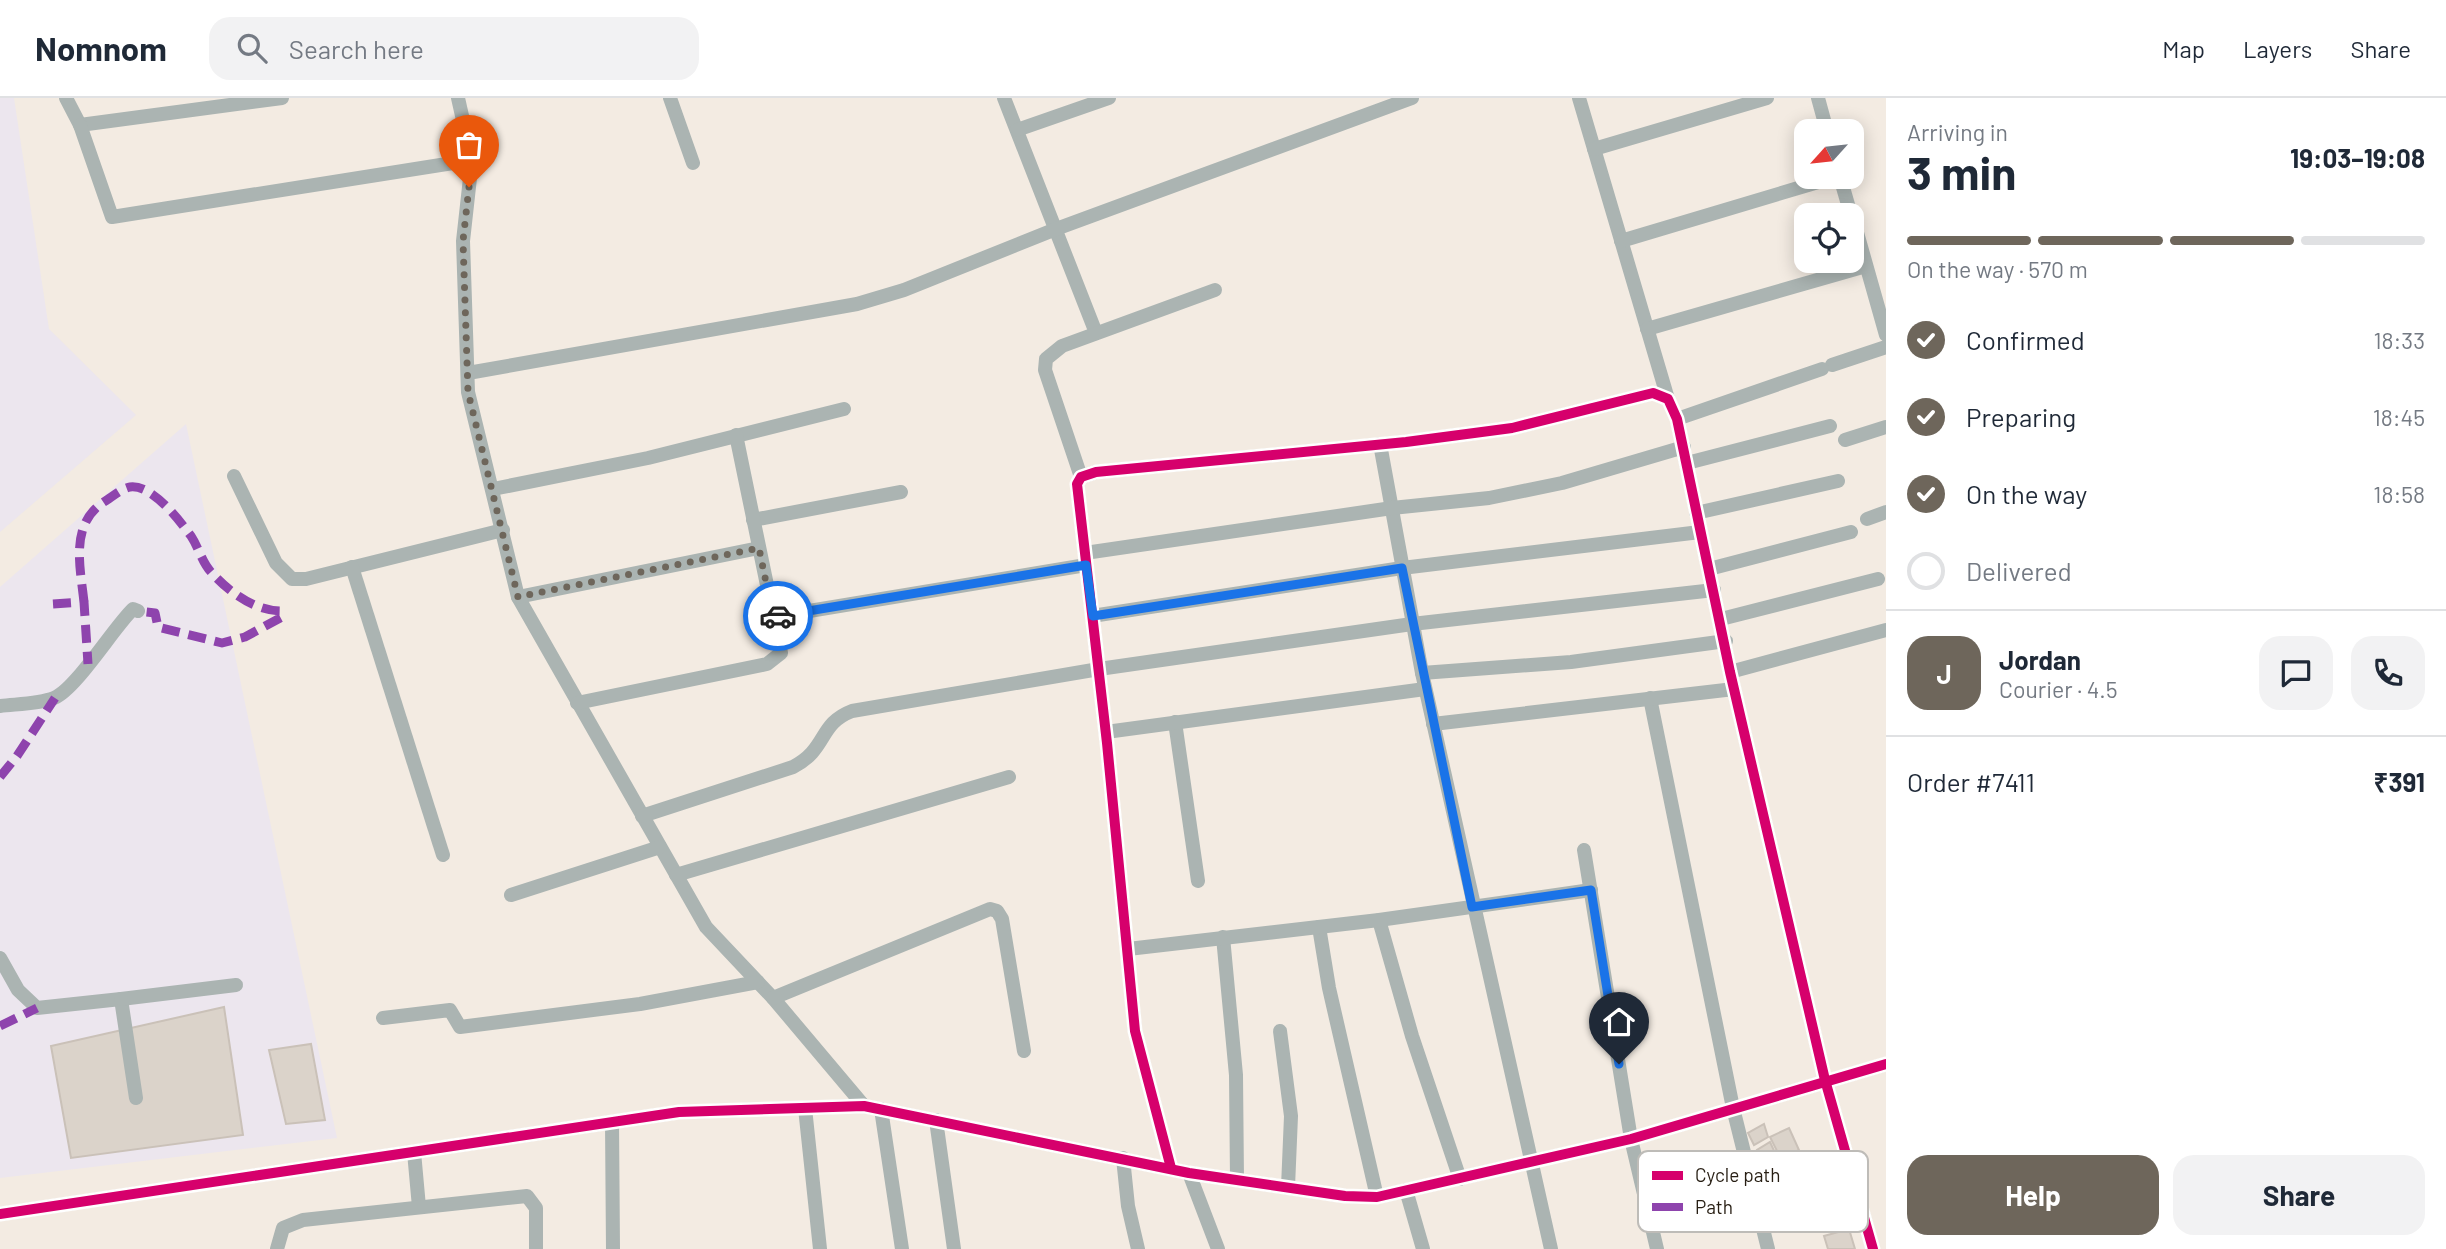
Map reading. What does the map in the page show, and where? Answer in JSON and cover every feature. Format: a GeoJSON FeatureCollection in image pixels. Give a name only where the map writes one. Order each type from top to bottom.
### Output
{"type":"FeatureCollection","features":[{"type":"Feature","properties":{"kind":"street"},"geometry":{"type":"LineString","coordinates":[[66,98],[80,125],[112,217],[472,160]]}},
{"type":"Feature","properties":{"kind":"street"},"geometry":{"type":"LineString","coordinates":[[80,125],[282,98]]}},
{"type":"Feature","properties":{"kind":"street"},"geometry":{"type":"LineString","coordinates":[[458,98],[472,160],[463,241],[468,392],[518,597],[706,927],[773,998],[864,1106]]}},
{"type":"Feature","properties":{"kind":"street"},"geometry":{"type":"LineString","coordinates":[[670,98],[693,163]]}},
{"type":"Feature","properties":{"kind":"street"},"geometry":{"type":"LineString","coordinates":[[1004,98],[1096,333]]}},
{"type":"Feature","properties":{"kind":"street"},"geometry":{"type":"LineString","coordinates":[[1017,130],[1108,98]]}},
{"type":"Feature","properties":{"kind":"street"},"geometry":{"type":"LineString","coordinates":[[1578,98],[1668,399],[1677,419],[1726,641],[1730,672],[1825,1080],[1845,1151]]}},
{"type":"Feature","properties":{"kind":"street"},"geometry":{"type":"LineString","coordinates":[[1594,149],[1767,98]]}},
{"type":"Feature","properties":{"kind":"street"},"geometry":{"type":"LineString","coordinates":[[1818,98],[1824,119]]}},
{"type":"Feature","properties":{"kind":"street"},"geometry":{"type":"LineString","coordinates":[[468,373],[856,304],[904,290],[1056,229],[1412,99]]}},
{"type":"Feature","properties":{"kind":"street"},"geometry":{"type":"LineString","coordinates":[[1621,241],[1795,189]]}},
{"type":"Feature","properties":{"kind":"street"},"geometry":{"type":"LineString","coordinates":[[1864,259],[1886,335]]}},
{"type":"Feature","properties":{"kind":"street"},"geometry":{"type":"LineString","coordinates":[[1647,329],[1866,266]]}},
{"type":"Feature","properties":{"kind":"street"},"geometry":{"type":"LineString","coordinates":[[1081,477],[1045,370],[1046,359],[1053,351],[1096,333],[1215,290]]}},
{"type":"Feature","properties":{"kind":"street"},"geometry":{"type":"LineString","coordinates":[[1677,419],[1886,347]]}},
{"type":"Feature","properties":{"kind":"street"},"geometry":{"type":"LineString","coordinates":[[1171,1168],[1135,1031],[1106,732],[1077,484],[1081,477],[1096,472],[1512,428],[1653,393],[1668,399]]}},
{"type":"Feature","properties":{"kind":"street"},"geometry":{"type":"LineString","coordinates":[[493,489],[648,458],[844,410]]}},
{"type":"Feature","properties":{"kind":"street"},"geometry":{"type":"LineString","coordinates":[[1687,463],[1830,426]]}},
{"type":"Feature","properties":{"kind":"street"},"geometry":{"type":"LineString","coordinates":[[1845,440],[1886,427]]}},
{"type":"Feature","properties":{"kind":"street"},"geometry":{"type":"LineString","coordinates":[[577,703],[767,664],[781,653],[736,435]]}},
{"type":"Feature","properties":{"kind":"street"},"geometry":{"type":"LineString","coordinates":[[1380,444],[1425,689],[1551,1249]]}},
{"type":"Feature","properties":{"kind":"street"},"geometry":{"type":"LineString","coordinates":[[773,617],[1086,559],[1392,508],[1489,498],[1562,484],[1684,447]]}},
{"type":"Feature","properties":{"kind":"street"},"geometry":{"type":"LineString","coordinates":[[234,476],[283,573],[292,579],[306,579],[503,530]]}},
{"type":"Feature","properties":{"kind":"street"},"geometry":{"type":"LineString","coordinates":[[1696,513],[1838,481]]}},
{"type":"Feature","properties":{"kind":"street"},"geometry":{"type":"LineString","coordinates":[[753,520],[901,492]]}},
{"type":"Feature","properties":{"kind":"street"},"geometry":{"type":"LineString","coordinates":[[1867,519],[1886,512]]}},
{"type":"Feature","properties":{"kind":"street"},"geometry":{"type":"LineString","coordinates":[[1093,616],[1402,568],[1700,532]]}},
{"type":"Feature","properties":{"kind":"street"},"geometry":{"type":"LineString","coordinates":[[1709,569],[1851,532]]}},
{"type":"Feature","properties":{"kind":"street"},"geometry":{"type":"LineString","coordinates":[[518,597],[759,548]]}},
{"type":"Feature","properties":{"kind":"street"},"geometry":{"type":"LineString","coordinates":[[352,567],[443,855]]}},
{"type":"Feature","properties":{"kind":"street"},"geometry":{"type":"LineString","coordinates":[[1721,620],[1878,579]]}},
{"type":"Feature","properties":{"kind":"street"},"geometry":{"type":"LineString","coordinates":[[642,816],[793,767],[809,758],[836,717],[852,711],[1099,669],[1412,624],[1714,590]]}},
{"type":"Feature","properties":{"kind":"street"},"geometry":{"type":"LineString","coordinates":[[0,706],[55,698],[114,635],[122,620],[133,609],[138,611]]}},
{"type":"Feature","properties":{"kind":"street"},"geometry":{"type":"LineString","coordinates":[[1730,672],[1886,630]]}},
{"type":"Feature","properties":{"kind":"street"},"geometry":{"type":"LineString","coordinates":[[1422,673],[1571,662],[1726,641]]}},
{"type":"Feature","properties":{"kind":"street"},"geometry":{"type":"LineString","coordinates":[[1433,724],[1734,688]]}},
{"type":"Feature","properties":{"kind":"street"},"geometry":{"type":"LineString","coordinates":[[1106,732],[1425,689]]}},
{"type":"Feature","properties":{"kind":"street"},"geometry":{"type":"LineString","coordinates":[[1650,698],[1744,1151]]}},
{"type":"Feature","properties":{"kind":"street"},"geometry":{"type":"LineString","coordinates":[[1175,722],[1198,881]]}},
{"type":"Feature","properties":{"kind":"street"},"geometry":{"type":"LineString","coordinates":[[676,876],[1009,777]]}},
{"type":"Feature","properties":{"kind":"street"},"geometry":{"type":"LineString","coordinates":[[511,895],[660,847]]}},
{"type":"Feature","properties":{"kind":"street"},"geometry":{"type":"LineString","coordinates":[[1584,850],[1638,1169]]}},
{"type":"Feature","properties":{"kind":"street"},"geometry":{"type":"LineString","coordinates":[[1128,949],[1379,920],[1591,890]]}},
{"type":"Feature","properties":{"kind":"street"},"geometry":{"type":"LineString","coordinates":[[773,998],[990,909],[997,911],[1002,919],[1024,1051]]}},
{"type":"Feature","properties":{"kind":"street"},"geometry":{"type":"LineString","coordinates":[[1379,920],[1412,1036],[1460,1180]]}},
{"type":"Feature","properties":{"kind":"street"},"geometry":{"type":"LineString","coordinates":[[1319,927],[1329,988],[1377,1197]]}},
{"type":"Feature","properties":{"kind":"street"},"geometry":{"type":"LineString","coordinates":[[1223,937],[1236,1075],[1237,1180]]}},
{"type":"Feature","properties":{"kind":"street"},"geometry":{"type":"LineString","coordinates":[[0,958],[18,990],[37,1008],[236,985]]}},
{"type":"Feature","properties":{"kind":"street"},"geometry":{"type":"LineString","coordinates":[[383,1018],[450,1010],[460,1027],[640,1004],[758,982]]}},
{"type":"Feature","properties":{"kind":"street"},"geometry":{"type":"LineString","coordinates":[[121,999],[136,1098]]}},
{"type":"Feature","properties":{"kind":"street"},"geometry":{"type":"LineString","coordinates":[[1280,1031],[1291,1116],[1288,1188]]}},
{"type":"Feature","properties":{"kind":"street"},"geometry":{"type":"LineString","coordinates":[[0,1214],[680,1112],[864,1106],[1189,1173],[1345,1196],[1377,1197],[1631,1139],[1886,1064]]}},
{"type":"Feature","properties":{"kind":"street"},"geometry":{"type":"LineString","coordinates":[[804,1108],[820,1249]]}},
{"type":"Feature","properties":{"kind":"street"},"geometry":{"type":"LineString","coordinates":[[881,1109],[902,1249]]}},
{"type":"Feature","properties":{"kind":"street"},"geometry":{"type":"LineString","coordinates":[[936,1120],[954,1249]]}},
{"type":"Feature","properties":{"kind":"street"},"geometry":{"type":"LineString","coordinates":[[612,1122],[613,1249]]}},
{"type":"Feature","properties":{"kind":"street"},"geometry":{"type":"LineString","coordinates":[[414,1152],[419,1208]]}},
{"type":"Feature","properties":{"kind":"street"},"geometry":{"type":"LineString","coordinates":[[1123,1158],[1128,1206],[1138,1249]]}},
{"type":"Feature","properties":{"kind":"street"},"geometry":{"type":"LineString","coordinates":[[1189,1173],[1218,1249]]}},
{"type":"Feature","properties":{"kind":"street"},"geometry":{"type":"LineString","coordinates":[[1406,1190],[1423,1249]]}},
{"type":"Feature","properties":{"kind":"street"},"geometry":{"type":"LineString","coordinates":[[277,1249],[283,1228],[303,1220],[527,1196],[536,1208],[536,1249]]}},
{"type":"Feature","properties":{"kind":"street"},"geometry":{"type":"LineString","coordinates":[[1764,1232],[1768,1249]]}},
{"type":"Feature","properties":{"kind":"street"},"geometry":{"type":"LineString","coordinates":[[1867,1232],[1872,1249]]}},
{"type":"Feature","properties":{"kind":"shaded area"},"geometry":{"type":"Polygon","coordinates":[[[0,98],[14,98],[49,329],[136,415],[0,532],[0,98]]]}},
{"type":"Feature","properties":{"kind":"shaded area"},"geometry":{"type":"Polygon","coordinates":[[[186,424],[337,1138],[0,1178],[0,587],[186,424]]]}},
{"type":"Feature","properties":{"kind":"building"},"geometry":{"type":"Polygon","coordinates":[[[224,1007],[243,1135],[71,1158],[51,1046],[224,1007]]]}},
{"type":"Feature","properties":{"kind":"building"},"geometry":{"type":"Polygon","coordinates":[[[311,1044],[325,1120],[286,1124],[269,1050],[311,1044]]]}},
{"type":"Feature","properties":{"kind":"building"},"geometry":{"type":"Polygon","coordinates":[[[1764,1124],[1768,1137],[1754,1145],[1748,1133],[1764,1124]]]}},
{"type":"Feature","properties":{"kind":"building"},"geometry":{"type":"Polygon","coordinates":[[[1789,1128],[1799,1150],[1777,1151],[1770,1137],[1789,1128]]]}},
{"type":"Feature","properties":{"kind":"building"},"geometry":{"type":"Polygon","coordinates":[[[1770,1142],[1774,1151],[1757,1151],[1770,1142]]]}},
{"type":"Feature","properties":{"kind":"building"},"geometry":{"type":"Polygon","coordinates":[[[1850,1232],[1855,1249],[1828,1249],[1824,1236],[1850,1232]]]}},
{"type":"Feature","properties":{"kind":"marked path"},"geometry":{"type":"LineString","coordinates":[[84,602],[79,559],[82,532],[95,509],[118,492],[130,487],[147,491],[172,513],[191,536],[209,569],[226,587],[252,604],[281,611],[282,617],[245,637],[222,643],[158,627],[155,613],[138,611]]}},
{"type":"Feature","properties":{"kind":"marked path"},"geometry":{"type":"LineString","coordinates":[[53,604],[84,602],[88,664]]}},
{"type":"Feature","properties":{"kind":"marked path"},"geometry":{"type":"LineString","coordinates":[[0,777],[55,698]]}},
{"type":"Feature","properties":{"kind":"marked path"},"geometry":{"type":"LineString","coordinates":[[0,1026],[37,1008]]}},
{"type":"Feature","properties":{"kind":"cycle path"},"geometry":{"type":"LineString","coordinates":[[1171,1168],[1135,1031],[1107,743],[1077,484],[1081,477],[1096,472],[1406,442],[1512,428],[1653,393],[1668,399],[1677,419],[1730,672],[1825,1080],[1845,1151]]}},
{"type":"Feature","properties":{"kind":"cycle path"},"geometry":{"type":"LineString","coordinates":[[0,1214],[679,1112],[864,1106],[1189,1173],[1345,1196],[1377,1197],[1631,1139],[1886,1064]]}},
{"type":"Feature","properties":{"kind":"cycle path"},"geometry":{"type":"LineString","coordinates":[[1868,1231],[1873,1249]]}},
{"type":"Feature","properties":{"kind":"way so far"},"geometry":{"type":"LineString","coordinates":[[469,187],[463,241],[468,392],[518,597],[759,548],[773,617],[778,616]]}},
{"type":"Feature","properties":{"kind":"route"},"geometry":{"type":"LineString","coordinates":[[778,616],[1086,565],[1093,616],[1402,568],[1419,662],[1472,907],[1591,890],[1619,1064]]}}]}
